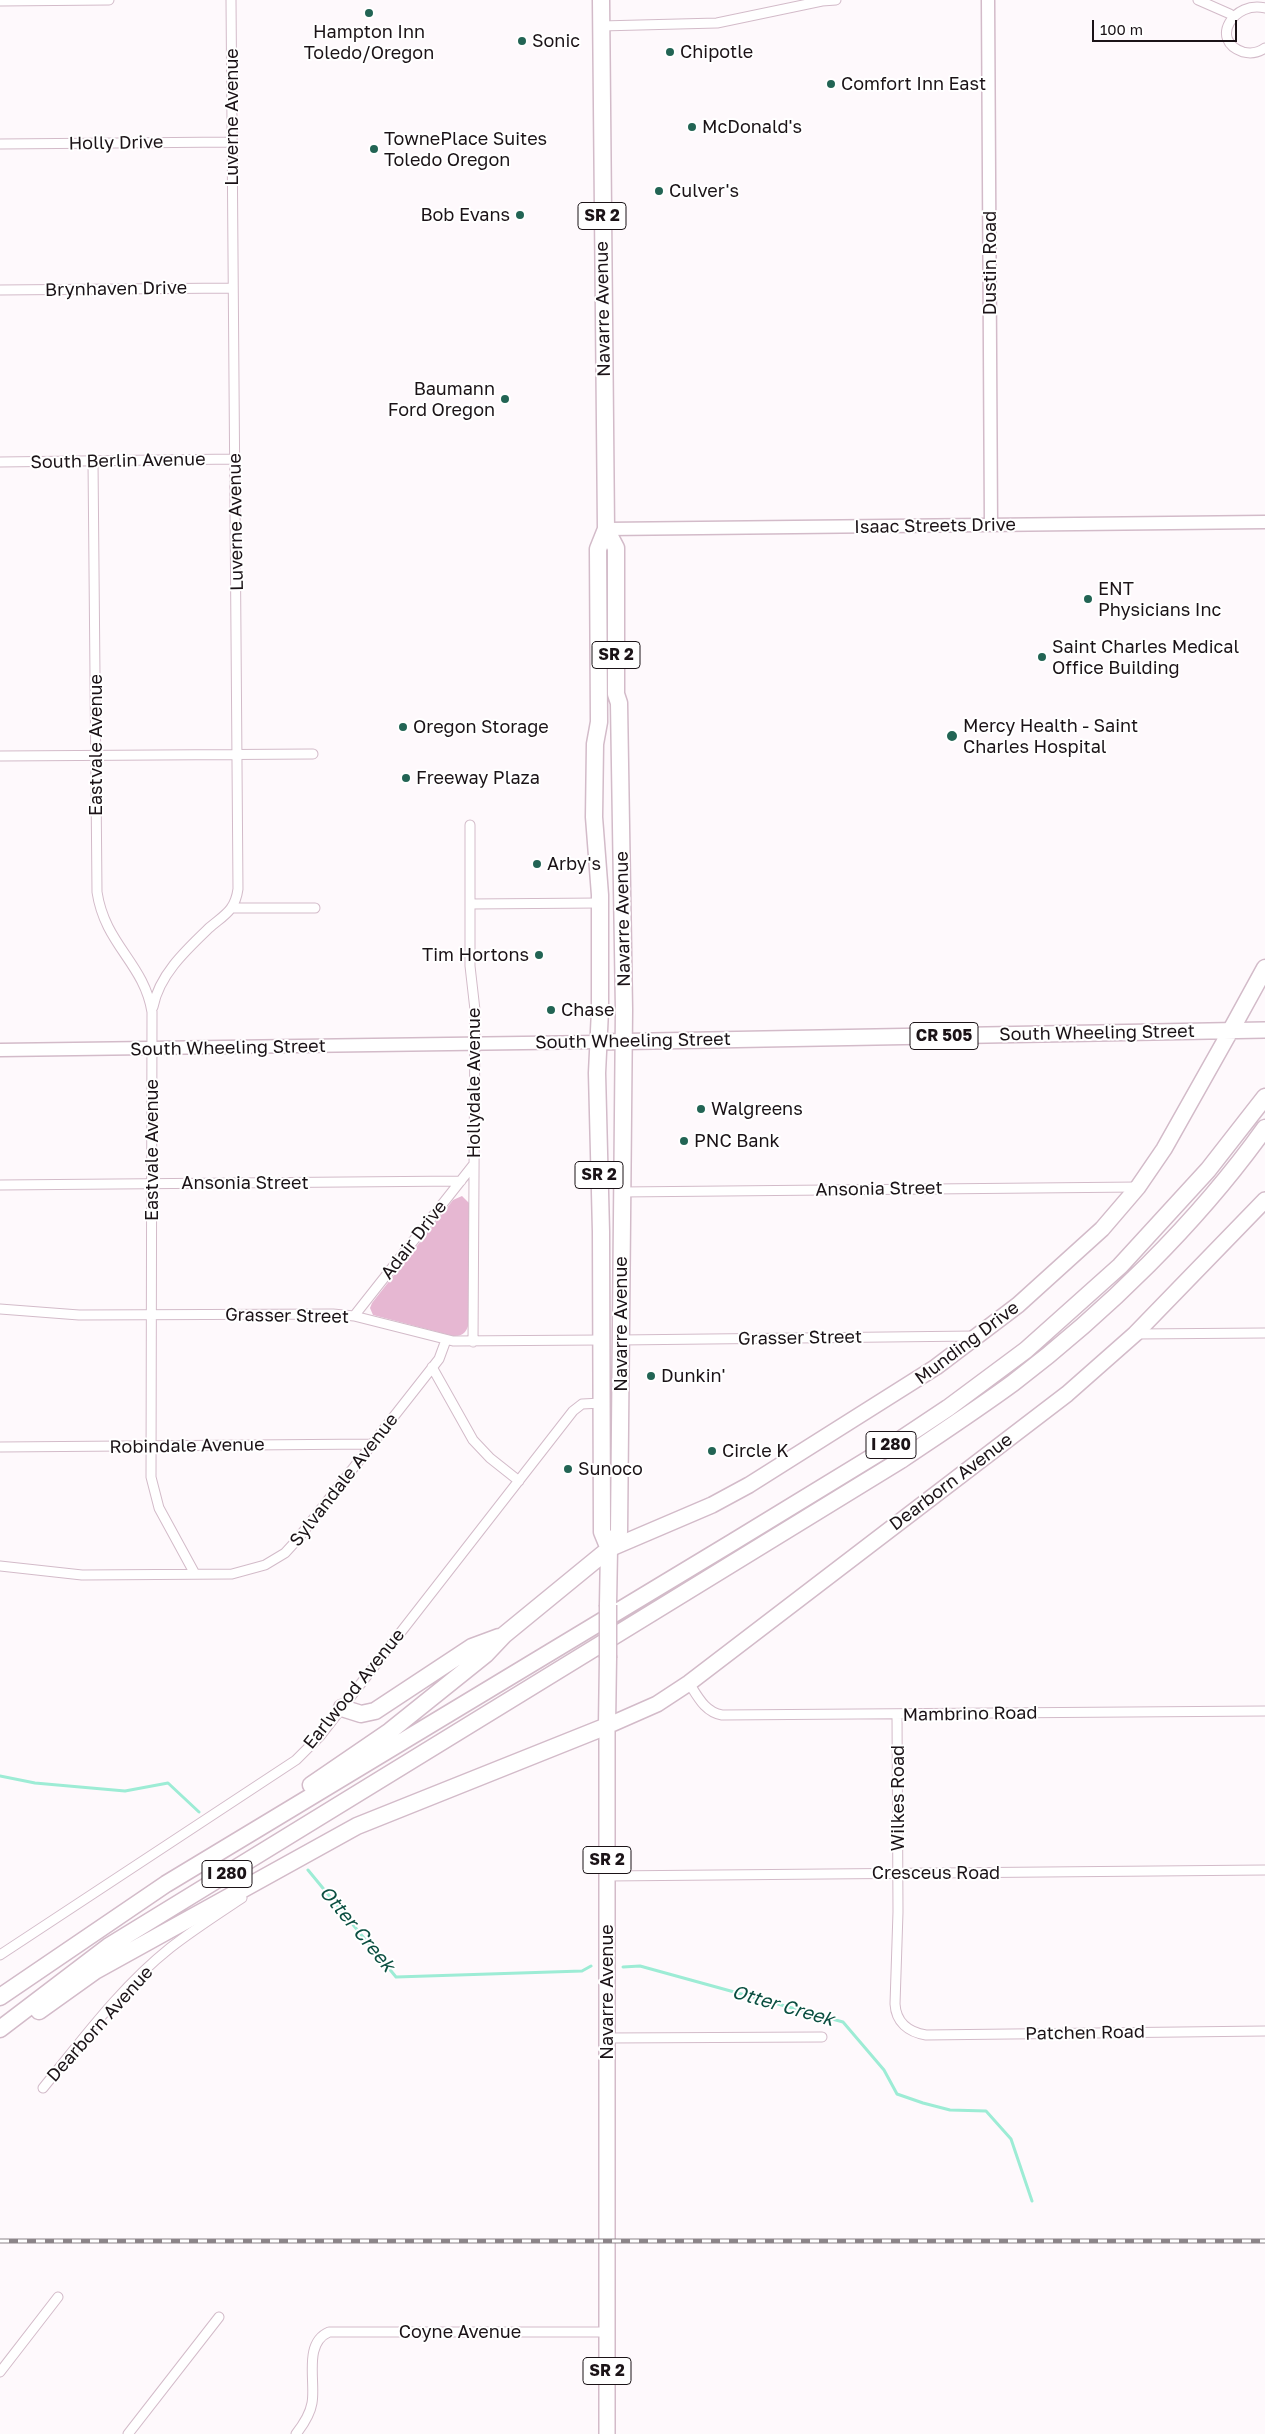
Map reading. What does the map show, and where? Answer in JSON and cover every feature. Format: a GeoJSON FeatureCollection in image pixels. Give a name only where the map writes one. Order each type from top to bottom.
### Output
{"type":"FeatureCollection","features":[{"type":"Feature","properties":{"kind":"highway","name":"Navarre Avenue"},"geometry":{"type":"LineString","coordinates":[[601,0],[606,529],[598,549],[599,722],[595,755],[594,817],[597,836],[600,903],[600,1010],[597,1100],[601,1232],[602,1532],[609,1549],[607,1726]]}},
{"type":"Feature","properties":{"kind":"highway","name":"Navarre Avenue"},"geometry":{"type":"LineString","coordinates":[[606,529],[616,548],[616,694],[619,703],[623,1042],[619,1532],[609,1549]]}},
{"type":"Feature","properties":{"kind":"highway"},"geometry":{"type":"LineString","coordinates":[[598,616],[606,649],[606,685],[616,694]]}},
{"type":"Feature","properties":{"kind":"highway"},"geometry":{"type":"LineString","coordinates":[[595,755],[606,756],[609,760],[612,863],[622,895]]}},
{"type":"Feature","properties":{"kind":"highway"},"geometry":{"type":"LineString","coordinates":[[1231,1030],[1265,968]]}},
{"type":"Feature","properties":{"kind":"highway","name":"I 280"},"geometry":{"type":"LineString","coordinates":[[0,1997],[166,1884],[783,1511],[948,1408],[1026,1350],[1120,1266],[1208,1170],[1265,1097]]}},
{"type":"Feature","properties":{"kind":"highway","name":"I 280"},"geometry":{"type":"LineString","coordinates":[[0,2029],[109,1946],[901,1460],[966,1417],[1014,1382],[1125,1287],[1229,1176],[1265,1128]]}},
{"type":"Feature","properties":{"kind":"highway"},"geometry":{"type":"LineString","coordinates":[[600,1342],[609,1343],[612,1347],[620,1404]]}},
{"type":"Feature","properties":{"kind":"highway"},"geometry":{"type":"LineString","coordinates":[[600,1377],[610,1412],[610,1479],[612,1484],[620,1484]]}},
{"type":"Feature","properties":{"kind":"highway"},"geometry":{"type":"LineString","coordinates":[[236,1843],[304,1790],[390,1731],[486,1654],[504,1635],[609,1549]]}},
{"type":"Feature","properties":{"kind":"highway"},"geometry":{"type":"LineString","coordinates":[[342,1708],[361,1714],[374,1711],[472,1647],[504,1635]]}},
{"type":"Feature","properties":{"kind":"highway"},"geometry":{"type":"LineString","coordinates":[[0,2038],[95,1971],[357,1826],[607,1726]]}},
{"type":"Feature","properties":{"kind":"main road","name":"Munding Drive"},"geometry":{"type":"LineString","coordinates":[[609,1549],[712,1505],[749,1485],[886,1401],[980,1336],[1051,1277],[1102,1229],[1138,1187],[1164,1148],[1231,1030]]}},
{"type":"Feature","properties":{"kind":"main road","name":"South Wheeling Street"},"geometry":{"type":"LineString","coordinates":[[598,1042],[1265,1030]]}},
{"type":"Feature","properties":{"kind":"main road","name":"Dearborn Avenue"},"geometry":{"type":"LineString","coordinates":[[607,1726],[657,1704],[689,1683],[1067,1394],[1135,1334],[1265,1200]]}},
{"type":"Feature","properties":{"kind":"main road","name":"Navarre Avenue"},"geometry":{"type":"LineString","coordinates":[[607,1726],[607,2434]]}},
{"type":"Feature","properties":{"kind":"street"},"geometry":{"type":"LineString","coordinates":[[0,1],[109,0]]}},
{"type":"Feature","properties":{"kind":"street","name":"Luverne Avenue"},"geometry":{"type":"LineString","coordinates":[[231,0],[232,288],[239,882],[238,895],[233,908]]}},
{"type":"Feature","properties":{"kind":"street"},"geometry":{"type":"LineString","coordinates":[[601,26],[717,23],[822,1],[836,0]]}},
{"type":"Feature","properties":{"kind":"street","name":"Dustin Road"},"geometry":{"type":"LineString","coordinates":[[988,0],[992,525]]}},
{"type":"Feature","properties":{"kind":"street"},"geometry":{"type":"LineString","coordinates":[[1198,0],[1230,14]]}},
{"type":"Feature","properties":{"kind":"street"},"geometry":{"type":"LineString","coordinates":[[1265,8],[1259,2],[1243,5],[1230,14],[1226,30],[1232,45],[1246,53],[1254,53],[1265,48]]}},
{"type":"Feature","properties":{"kind":"street","name":"Holly Drive"},"geometry":{"type":"LineString","coordinates":[[0,144],[232,142]]}},
{"type":"Feature","properties":{"kind":"street","name":"Brynhaven Drive"},"geometry":{"type":"LineString","coordinates":[[0,290],[232,288]]}},
{"type":"Feature","properties":{"kind":"street","name":"South Berlin Avenue"},"geometry":{"type":"LineString","coordinates":[[0,462],[235,459]]}},
{"type":"Feature","properties":{"kind":"street","name":"Eastvale Avenue"},"geometry":{"type":"LineString","coordinates":[[93,461],[99,902],[113,938],[143,982],[152,1012],[151,1477],[156,1502],[195,1574]]}},
{"type":"Feature","properties":{"kind":"street","name":"Isaac Streets Drive"},"geometry":{"type":"LineString","coordinates":[[606,529],[1265,522]]}},
{"type":"Feature","properties":{"kind":"street"},"geometry":{"type":"LineString","coordinates":[[0,756],[312,754]]}},
{"type":"Feature","properties":{"kind":"street","name":"Hollydale Avenue"},"geometry":{"type":"LineString","coordinates":[[470,825],[470,966],[474,997],[475,1044],[474,1342]]}},
{"type":"Feature","properties":{"kind":"street"},"geometry":{"type":"LineString","coordinates":[[470,904],[600,903]]}},
{"type":"Feature","properties":{"kind":"street"},"geometry":{"type":"LineString","coordinates":[[152,1012],[156,993],[167,973],[209,929],[233,908],[315,908]]}},
{"type":"Feature","properties":{"kind":"street","name":"South Wheeling Street"},"geometry":{"type":"LineString","coordinates":[[0,1050],[598,1042]]}},
{"type":"Feature","properties":{"kind":"street","name":"Adair Drive"},"geometry":{"type":"LineString","coordinates":[[354,1316],[474,1164]]}},
{"type":"Feature","properties":{"kind":"street","name":"Ansonia Street"},"geometry":{"type":"LineString","coordinates":[[0,1185],[461,1181]]}},
{"type":"Feature","properties":{"kind":"street","name":"Ansonia Street"},"geometry":{"type":"LineString","coordinates":[[621,1192],[1138,1187]]}},
{"type":"Feature","properties":{"kind":"street","name":"Grasser Street"},"geometry":{"type":"LineString","coordinates":[[0,1309],[72,1315],[333,1314],[354,1316],[446,1340],[474,1342],[600,1342]]}},
{"type":"Feature","properties":{"kind":"street"},"geometry":{"type":"LineString","coordinates":[[1135,1334],[1265,1333]]}},
{"type":"Feature","properties":{"kind":"street","name":"Grasser Street"},"geometry":{"type":"LineString","coordinates":[[620,1340],[980,1336]]}},
{"type":"Feature","properties":{"kind":"street","name":"Sylvandale Avenue"},"geometry":{"type":"LineString","coordinates":[[0,1566],[74,1574],[195,1574],[243,1572],[265,1565],[281,1556],[292,1546],[439,1359],[446,1340]]}},
{"type":"Feature","properties":{"kind":"street"},"geometry":{"type":"LineString","coordinates":[[432,1367],[473,1440],[490,1458],[519,1481]]}},
{"type":"Feature","properties":{"kind":"street","name":"Earlwood Avenue"},"geometry":{"type":"LineString","coordinates":[[0,1955],[296,1760],[320,1736],[579,1405],[602,1404]]}},
{"type":"Feature","properties":{"kind":"street","name":"Robindale Avenue"},"geometry":{"type":"LineString","coordinates":[[0,1447],[373,1444]]}},
{"type":"Feature","properties":{"kind":"street","name":"Mambrino Road"},"geometry":{"type":"LineString","coordinates":[[689,1683],[705,1707],[716,1714],[722,1715],[1265,1711]]}},
{"type":"Feature","properties":{"kind":"street","name":"Wilkes Road"},"geometry":{"type":"LineString","coordinates":[[897,1714],[898,1874],[894,2004],[897,2018],[907,2028]]}},
{"type":"Feature","properties":{"kind":"street","name":"Dearborn Avenue"},"geometry":{"type":"LineString","coordinates":[[43,2088],[103,2014],[138,1977],[170,1948],[303,1856]]}},
{"type":"Feature","properties":{"kind":"street","name":"Cresceus Road"},"geometry":{"type":"LineString","coordinates":[[607,1876],[1265,1870]]}},
{"type":"Feature","properties":{"kind":"street","name":"Patchen Road"},"geometry":{"type":"LineString","coordinates":[[907,2028],[926,2035],[1265,2031]]}},
{"type":"Feature","properties":{"kind":"street"},"geometry":{"type":"LineString","coordinates":[[607,2038],[822,2037]]}},
{"type":"Feature","properties":{"kind":"street"},"geometry":{"type":"LineString","coordinates":[[0,2372],[58,2297]]}},
{"type":"Feature","properties":{"kind":"street"},"geometry":{"type":"LineString","coordinates":[[128,2434],[219,2317]]}},
{"type":"Feature","properties":{"kind":"street","name":"Coyne Avenue"},"geometry":{"type":"LineString","coordinates":[[296,2434],[306,2419],[312,2404],[313,2351],[322,2335],[329,2332],[607,2332]]}},
{"type":"Feature","properties":{"kind":"shaded area"},"geometry":{"type":"Polygon","coordinates":[[[462,1196],[469,1203],[469,1321],[466,1330],[460,1335],[453,1336],[373,1315],[370,1308],[372,1303],[453,1200],[462,1196]]]}},
{"type":"Feature","properties":{"kind":"waterway","name":"Otter Creek"},"geometry":{"type":"LineString","coordinates":[[0,1776],[35,1783],[125,1791],[168,1783],[199,1812]]}},
{"type":"Feature","properties":{"kind":"waterway","name":"Otter Creek"},"geometry":{"type":"LineString","coordinates":[[308,1870],[396,1977],[582,1971],[591,1966]]}},
{"type":"Feature","properties":{"kind":"waterway","name":"Otter Creek"},"geometry":{"type":"LineString","coordinates":[[623,1967],[640,1966],[843,2022],[884,2070],[897,2094],[950,2110],[986,2111],[1011,2139],[1032,2201]]}},
{"type":"Feature","properties":{"kind":"railway"},"geometry":{"type":"LineString","coordinates":[[0,2241],[1265,2241]]}},
{"type":"Feature","properties":{"kind":"place","name":"Hampton Inn Toledo/Oregon"},"geometry":{"type":"Point","coordinates":[369,13]}},
{"type":"Feature","properties":{"kind":"place","name":"Sonic"},"geometry":{"type":"Point","coordinates":[522,41]}},
{"type":"Feature","properties":{"kind":"place","name":"Chipotle"},"geometry":{"type":"Point","coordinates":[670,52]}},
{"type":"Feature","properties":{"kind":"place","name":"Comfort Inn East"},"geometry":{"type":"Point","coordinates":[831,84]}},
{"type":"Feature","properties":{"kind":"place","name":"McDonald's"},"geometry":{"type":"Point","coordinates":[692,127]}},
{"type":"Feature","properties":{"kind":"place","name":"TownePlace Suites Toledo Oregon"},"geometry":{"type":"Point","coordinates":[374,149]}},
{"type":"Feature","properties":{"kind":"place","name":"Culver's"},"geometry":{"type":"Point","coordinates":[659,191]}},
{"type":"Feature","properties":{"kind":"place","name":"Bob Evans"},"geometry":{"type":"Point","coordinates":[520,215]}},
{"type":"Feature","properties":{"kind":"place","name":"Baumann Ford Oregon"},"geometry":{"type":"Point","coordinates":[505,399]}},
{"type":"Feature","properties":{"kind":"place","name":"ENT Physicians Inc"},"geometry":{"type":"Point","coordinates":[1088,599]}},
{"type":"Feature","properties":{"kind":"place","name":"Saint Charles Medical Office Building"},"geometry":{"type":"Point","coordinates":[1042,657]}},
{"type":"Feature","properties":{"kind":"place","name":"Oregon Storage"},"geometry":{"type":"Point","coordinates":[403,727]}},
{"type":"Feature","properties":{"kind":"place","name":"Mercy Health - Saint Charles Hospital"},"geometry":{"type":"Point","coordinates":[952,736]}},
{"type":"Feature","properties":{"kind":"place","name":"Freeway Plaza"},"geometry":{"type":"Point","coordinates":[406,778]}},
{"type":"Feature","properties":{"kind":"place","name":"Arby's"},"geometry":{"type":"Point","coordinates":[537,864]}},
{"type":"Feature","properties":{"kind":"place","name":"Tim Hortons"},"geometry":{"type":"Point","coordinates":[539,955]}},
{"type":"Feature","properties":{"kind":"place","name":"Chase"},"geometry":{"type":"Point","coordinates":[551,1010]}},
{"type":"Feature","properties":{"kind":"place","name":"Walgreens"},"geometry":{"type":"Point","coordinates":[701,1109]}},
{"type":"Feature","properties":{"kind":"place","name":"PNC Bank"},"geometry":{"type":"Point","coordinates":[684,1141]}},
{"type":"Feature","properties":{"kind":"place","name":"Dunkin'"},"geometry":{"type":"Point","coordinates":[651,1376]}},
{"type":"Feature","properties":{"kind":"place","name":"Circle K"},"geometry":{"type":"Point","coordinates":[712,1451]}},
{"type":"Feature","properties":{"kind":"place","name":"Sunoco"},"geometry":{"type":"Point","coordinates":[568,1469]}}]}
